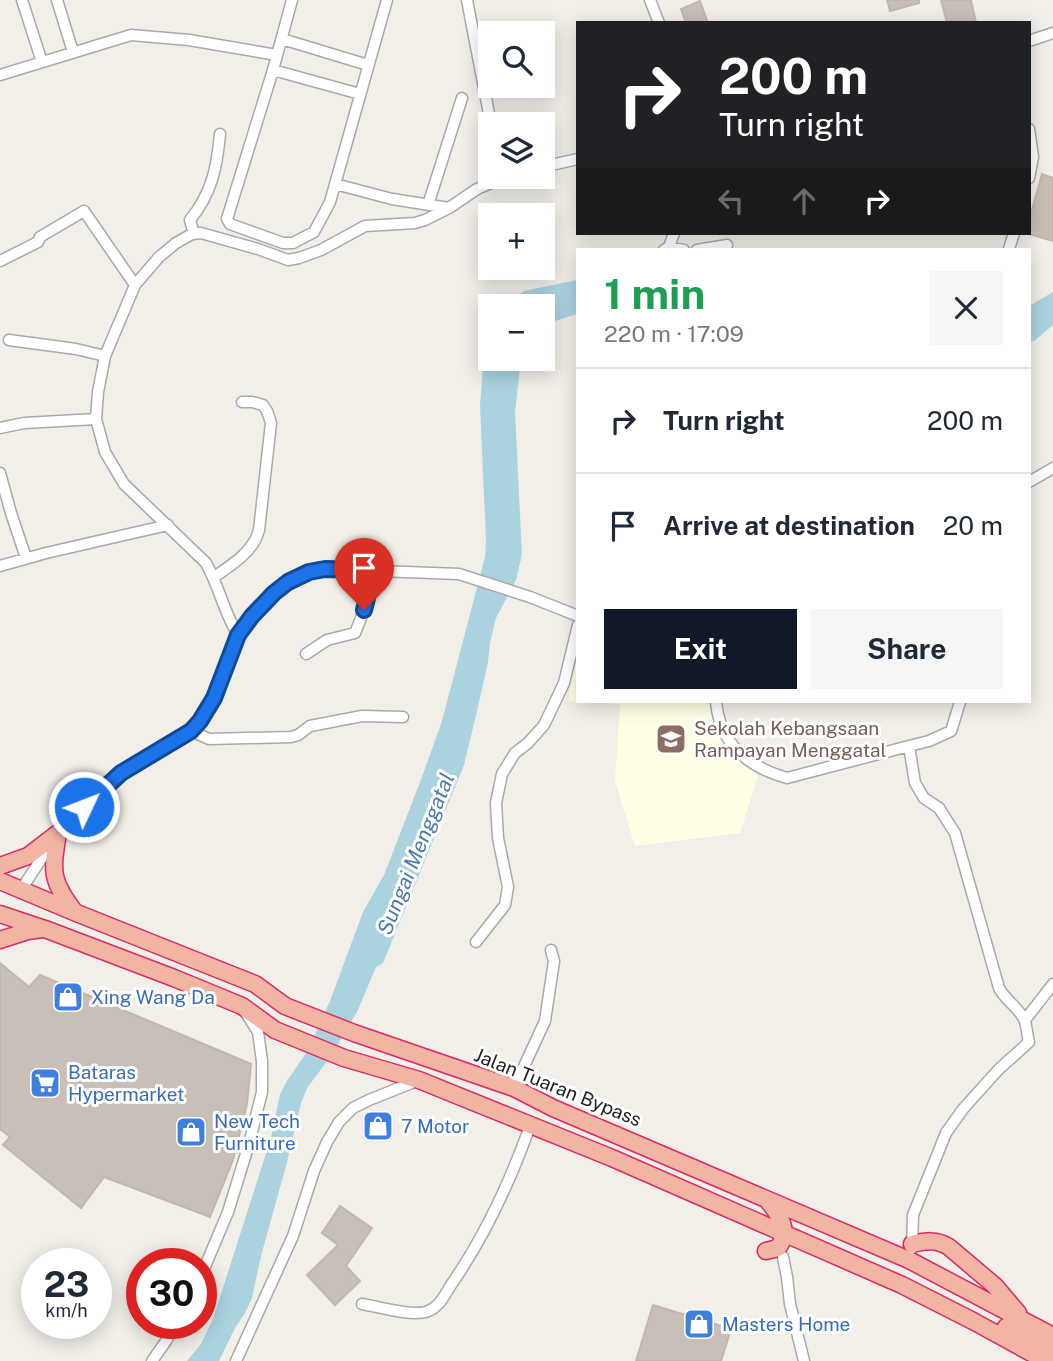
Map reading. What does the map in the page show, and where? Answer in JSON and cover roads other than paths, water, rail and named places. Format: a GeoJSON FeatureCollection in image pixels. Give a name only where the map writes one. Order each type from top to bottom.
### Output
{"type":"FeatureCollection","features":[{"type":"Feature","properties":{"kind":"highway"},"geometry":{"type":"LineString","coordinates":[[0,866],[28,856],[58,832]]}},
{"type":"Feature","properties":{"kind":"highway"},"geometry":{"type":"LineString","coordinates":[[58,832],[53,867],[55,880],[74,912]]}},
{"type":"Feature","properties":{"kind":"highway","name":"Jalan Tuaran Bypass"},"geometry":{"type":"LineString","coordinates":[[0,881],[255,984],[285,1006],[354,1033],[514,1088],[554,1108],[765,1198],[911,1252],[1053,1336]]}},
{"type":"Feature","properties":{"kind":"highway"},"geometry":{"type":"LineString","coordinates":[[0,914],[242,1006],[275,1030],[344,1058],[419,1080],[612,1158],[935,1301],[1046,1361]]}},
{"type":"Feature","properties":{"kind":"highway"},"geometry":{"type":"LineString","coordinates":[[0,940],[45,929]]}},
{"type":"Feature","properties":{"kind":"highway"},"geometry":{"type":"LineString","coordinates":[[765,1198],[780,1216],[784,1234],[778,1248],[766,1251]]}},
{"type":"Feature","properties":{"kind":"highway"},"geometry":{"type":"LineString","coordinates":[[1024,1320],[995,1286],[941,1242],[933,1241],[911,1252],[917,1277],[927,1287],[1053,1352]]}},
{"type":"Feature","properties":{"kind":"street"},"geometry":{"type":"LineString","coordinates":[[22,0],[42,62]]}},
{"type":"Feature","properties":{"kind":"street"},"geometry":{"type":"LineString","coordinates":[[57,0],[72,52]]}},
{"type":"Feature","properties":{"kind":"street"},"geometry":{"type":"LineString","coordinates":[[292,0],[228,212],[228,222],[283,243],[293,243],[314,232],[330,202],[387,0]]}},
{"type":"Feature","properties":{"kind":"street"},"geometry":{"type":"LineString","coordinates":[[467,0],[489,112]]}},
{"type":"Feature","properties":{"kind":"street"},"geometry":{"type":"LineString","coordinates":[[650,0],[658,21]]}},
{"type":"Feature","properties":{"kind":"street"},"geometry":{"type":"LineString","coordinates":[[1031,40],[1053,33]]}},
{"type":"Feature","properties":{"kind":"street"},"geometry":{"type":"LineString","coordinates":[[0,75],[131,35],[189,40],[277,55]]}},
{"type":"Feature","properties":{"kind":"street"},"geometry":{"type":"LineString","coordinates":[[282,39],[368,65]]}},
{"type":"Feature","properties":{"kind":"street"},"geometry":{"type":"LineString","coordinates":[[273,70],[360,94]]}},
{"type":"Feature","properties":{"kind":"street"},"geometry":{"type":"LineString","coordinates":[[428,205],[462,98]]}},
{"type":"Feature","properties":{"kind":"street"},"geometry":{"type":"LineString","coordinates":[[194,234],[190,220],[201,205],[215,174],[220,134]]}},
{"type":"Feature","properties":{"kind":"street"},"geometry":{"type":"LineString","coordinates":[[1031,143],[1031,168]]}},
{"type":"Feature","properties":{"kind":"street"},"geometry":{"type":"LineString","coordinates":[[555,164],[576,159]]}},
{"type":"Feature","properties":{"kind":"street"},"geometry":{"type":"LineString","coordinates":[[335,184],[392,199],[449,208]]}},
{"type":"Feature","properties":{"kind":"street"},"geometry":{"type":"LineString","coordinates":[[238,635],[230,623],[214,577],[206,563],[124,484],[105,452],[96,419],[104,356],[135,285],[159,257],[176,243],[194,234],[201,233],[288,260],[313,253],[365,226],[425,220],[478,188]]}},
{"type":"Feature","properties":{"kind":"street"},"geometry":{"type":"LineString","coordinates":[[0,261],[38,242],[40,237],[84,211],[135,285]]}},
{"type":"Feature","properties":{"kind":"street"},"geometry":{"type":"LineString","coordinates":[[709,248],[727,245]]}},
{"type":"Feature","properties":{"kind":"street"},"geometry":{"type":"LineString","coordinates":[[9,340],[76,349],[104,356]]}},
{"type":"Feature","properties":{"kind":"street"},"geometry":{"type":"LineString","coordinates":[[214,577],[253,545],[259,530],[271,423],[263,405],[242,402]]}},
{"type":"Feature","properties":{"kind":"street"},"geometry":{"type":"LineString","coordinates":[[0,428],[24,423],[96,419]]}},
{"type":"Feature","properties":{"kind":"street"},"geometry":{"type":"LineString","coordinates":[[1031,481],[1053,468]]}},
{"type":"Feature","properties":{"kind":"street"},"geometry":{"type":"LineString","coordinates":[[0,472],[26,558]]}},
{"type":"Feature","properties":{"kind":"street"},"geometry":{"type":"LineString","coordinates":[[0,566],[168,525]]}},
{"type":"Feature","properties":{"kind":"street"},"geometry":{"type":"LineString","coordinates":[[21,890],[58,832],[121,773],[191,731],[214,698],[238,635],[252,616],[288,582],[309,572],[325,569],[459,574],[576,615]]}},
{"type":"Feature","properties":{"kind":"street"},"geometry":{"type":"LineString","coordinates":[[306,654],[327,640],[355,633],[367,598],[369,578],[365,570]]}},
{"type":"Feature","properties":{"kind":"street"},"geometry":{"type":"LineString","coordinates":[[476,942],[505,905],[508,887],[498,838],[496,803],[502,774],[515,753],[544,725],[564,682],[576,633]]}},
{"type":"Feature","properties":{"kind":"street"},"geometry":{"type":"LineString","coordinates":[[716,703],[726,737],[743,757],[771,773],[787,778],[929,741],[951,731],[960,703]]}},
{"type":"Feature","properties":{"kind":"street"},"geometry":{"type":"LineString","coordinates":[[191,731],[209,739],[291,737],[310,726],[362,716],[403,717]]}},
{"type":"Feature","properties":{"kind":"street"},"geometry":{"type":"LineString","coordinates":[[909,746],[915,783],[924,798],[939,808],[955,833],[999,988],[1025,1020],[1028,1042],[999,1069],[963,1109],[946,1133],[913,1215],[911,1252]]}},
{"type":"Feature","properties":{"kind":"street"},"geometry":{"type":"LineString","coordinates":[[514,1088],[545,1021],[554,961],[551,950]]}},
{"type":"Feature","properties":{"kind":"street"},"geometry":{"type":"LineString","coordinates":[[1025,1020],[1053,984]]}},
{"type":"Feature","properties":{"kind":"street"},"geometry":{"type":"LineString","coordinates":[[213,1248],[228,1212],[262,1092],[262,1061],[257,1032],[242,1006]]}},
{"type":"Feature","properties":{"kind":"street"},"geometry":{"type":"LineString","coordinates":[[236,1361],[293,1236],[314,1171],[339,1122],[354,1108],[369,1100],[419,1080]]}},
{"type":"Feature","properties":{"kind":"street"},"geometry":{"type":"LineString","coordinates":[[362,1304],[408,1312],[424,1312],[437,1306],[484,1232],[530,1126]]}},
{"type":"Feature","properties":{"kind":"street"},"geometry":{"type":"LineString","coordinates":[[783,1257],[790,1304],[804,1361]]}},
{"type":"Feature","properties":{"kind":"street"},"geometry":{"type":"LineString","coordinates":[[152,1361],[167,1339]]}},
{"type":"Feature","properties":{"kind":"water"},"geometry":{"type":"Polygon","coordinates":[[[576,280],[576,314],[555,321],[555,294],[520,294],[576,280]]]}},
{"type":"Feature","properties":{"kind":"water"},"geometry":{"type":"Polygon","coordinates":[[[1053,292],[1053,325],[1031,342],[1031,305],[1053,292]]]}},
{"type":"Feature","properties":{"kind":"water","name":"Sungai Menggatal"},"geometry":{"type":"Polygon","coordinates":[[[483,371],[520,371],[515,412],[522,555],[516,580],[496,618],[464,765],[383,963],[376,967],[357,1012],[331,1056],[307,1088],[301,1103],[252,1298],[219,1361],[187,1361],[203,1339],[217,1339],[217,1307],[271,1138],[280,1094],[308,1050],[330,1001],[363,912],[384,875],[442,721],[485,557],[480,405],[483,371]]]}},
{"type":"Feature","properties":{"kind":"place","name":"Sekolah Kebangsaan Rampayan Menggatal"},"geometry":{"type":"Point","coordinates":[671,739]}},
{"type":"Feature","properties":{"kind":"place","name":"Xing Wang Da"},"geometry":{"type":"Point","coordinates":[68,997]}},
{"type":"Feature","properties":{"kind":"place","name":"Bataras Hypermarket"},"geometry":{"type":"Point","coordinates":[45,1083]}},
{"type":"Feature","properties":{"kind":"place","name":"7 Motor"},"geometry":{"type":"Point","coordinates":[378,1126]}},
{"type":"Feature","properties":{"kind":"place","name":"New Tech Furniture"},"geometry":{"type":"Point","coordinates":[191,1132]}},
{"type":"Feature","properties":{"kind":"place","name":"Masters Home"},"geometry":{"type":"Point","coordinates":[699,1324]}}]}
